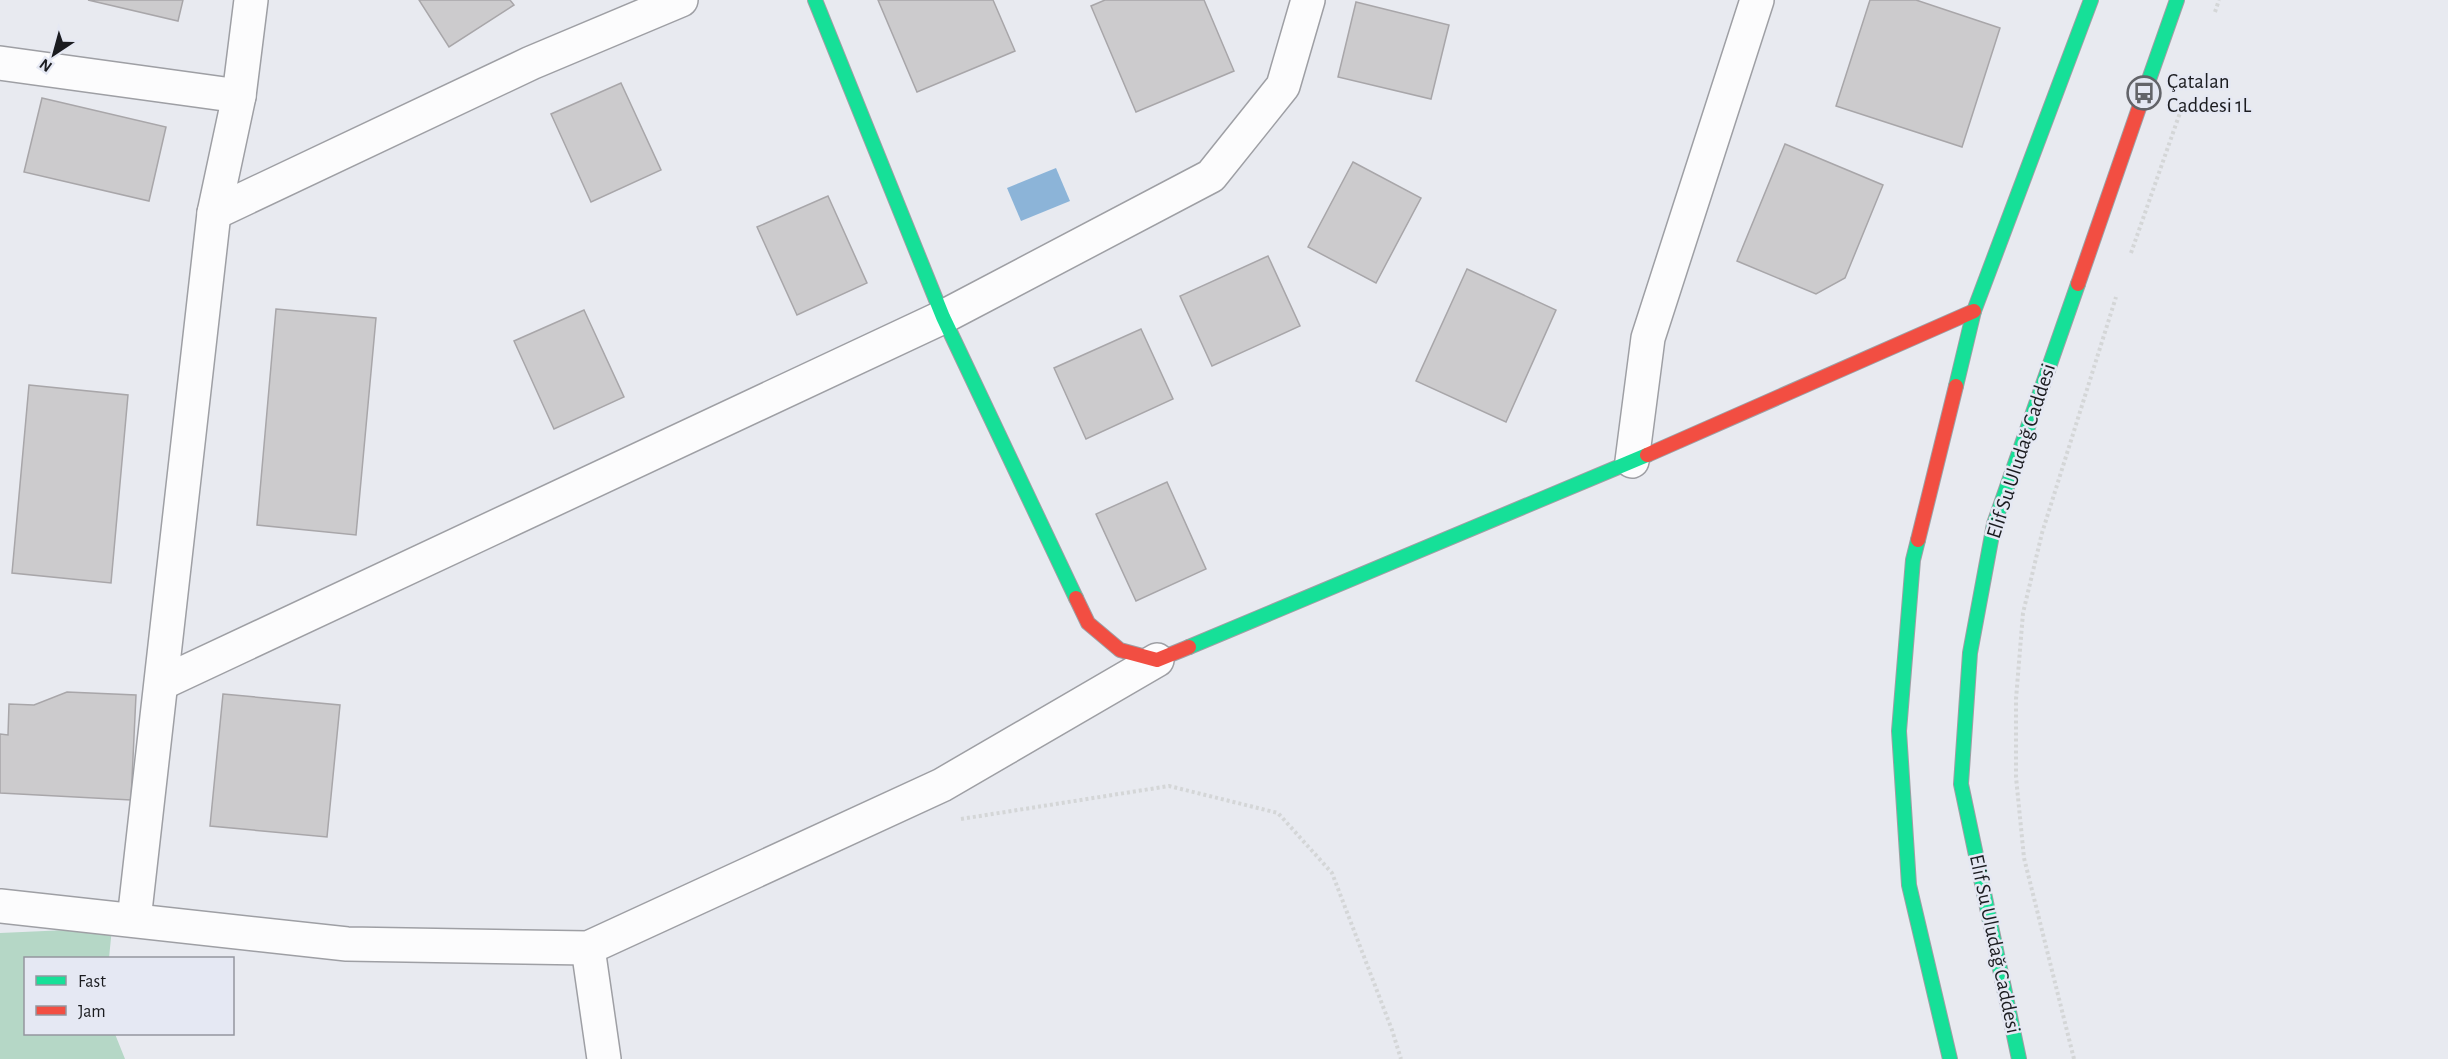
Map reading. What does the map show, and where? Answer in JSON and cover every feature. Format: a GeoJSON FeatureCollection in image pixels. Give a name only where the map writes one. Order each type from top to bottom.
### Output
{"type":"FeatureCollection","features":[{"type":"Feature","properties":{"kind":"main road"},"geometry":{"type":"LineString","coordinates":[[815,0],[944,317],[1088,623],[1120,650],[1157,660],[1632,461],[1974,311]]}},
{"type":"Feature","properties":{"kind":"main road"},"geometry":{"type":"LineString","coordinates":[[1950,1059],[1908,885],[1899,731],[1913,560],[1974,311],[2091,0]]}},
{"type":"Feature","properties":{"kind":"main road","name":"Elif Su Uludağ Caddesi"},"geometry":{"type":"LineString","coordinates":[[2019,1059],[1961,784],[1970,652],[1994,524],[2177,0]]}},
{"type":"Feature","properties":{"kind":"street"},"geometry":{"type":"LineString","coordinates":[[134,920],[214,213],[239,96],[251,0]]}},
{"type":"Feature","properties":{"kind":"street"},"geometry":{"type":"LineString","coordinates":[[214,213],[531,63],[681,0]]}},
{"type":"Feature","properties":{"kind":"street"},"geometry":{"type":"LineString","coordinates":[[162,683],[944,317],[1211,176],[1283,86],[1308,0]]}},
{"type":"Feature","properties":{"kind":"street"},"geometry":{"type":"LineString","coordinates":[[1632,461],[1648,338],[1757,0]]}},
{"type":"Feature","properties":{"kind":"street"},"geometry":{"type":"LineString","coordinates":[[0,63],[239,96]]}},
{"type":"Feature","properties":{"kind":"street"},"geometry":{"type":"LineString","coordinates":[[0,906],[347,944],[588,948],[942,785],[1157,660]]}},
{"type":"Feature","properties":{"kind":"street"},"geometry":{"type":"LineString","coordinates":[[588,948],[604,1059]]}},
{"type":"Feature","properties":{"kind":"path"},"geometry":{"type":"LineString","coordinates":[[2211,22],[2219,0]]}},
{"type":"Feature","properties":{"kind":"path"},"geometry":{"type":"LineString","coordinates":[[2128,262],[2185,98]]}},
{"type":"Feature","properties":{"kind":"path"},"geometry":{"type":"LineString","coordinates":[[2074,1059],[2024,858],[2016,777],[2016,699],[2023,613],[2042,533],[2116,296]]}},
{"type":"Feature","properties":{"kind":"path"},"geometry":{"type":"LineString","coordinates":[[954,820],[1169,786],[1278,813],[1332,873],[1401,1059]]}},
{"type":"Feature","properties":{"kind":"green space"},"geometry":{"type":"Polygon","coordinates":[[[112,928],[109,957],[24,957],[24,1035],[115,1035],[125,1059],[0,1059],[0,933],[112,928]]]}},
{"type":"Feature","properties":{"kind":"water"},"geometry":{"type":"Polygon","coordinates":[[[1056,168],[1070,201],[1021,221],[1007,188],[1056,168]]]}},
{"type":"Feature","properties":{"kind":"building"},"geometry":{"type":"Polygon","coordinates":[[[88,0],[183,0],[178,21],[88,0]]]}},
{"type":"Feature","properties":{"kind":"building"},"geometry":{"type":"Polygon","coordinates":[[[419,0],[510,0],[514,5],[449,47],[419,0]]]}},
{"type":"Feature","properties":{"kind":"building"},"geometry":{"type":"Polygon","coordinates":[[[878,0],[993,0],[1015,51],[917,92],[878,0]]]}},
{"type":"Feature","properties":{"kind":"building"},"geometry":{"type":"Polygon","coordinates":[[[1105,0],[1204,0],[1234,71],[1136,112],[1091,6],[1105,0]]]}},
{"type":"Feature","properties":{"kind":"building"},"geometry":{"type":"Polygon","coordinates":[[[1870,0],[1916,0],[2000,28],[1962,147],[1836,106],[1870,0]]]}},
{"type":"Feature","properties":{"kind":"building"},"geometry":{"type":"Polygon","coordinates":[[[1356,2],[1449,25],[1431,99],[1338,77],[1356,2]]]}},
{"type":"Feature","properties":{"kind":"building"},"geometry":{"type":"Polygon","coordinates":[[[621,83],[661,170],[591,202],[551,114],[621,83]]]}},
{"type":"Feature","properties":{"kind":"building"},"geometry":{"type":"Polygon","coordinates":[[[42,98],[166,127],[149,201],[24,172],[42,98]]]}},
{"type":"Feature","properties":{"kind":"building"},"geometry":{"type":"Polygon","coordinates":[[[1785,144],[1883,185],[1845,278],[1816,294],[1737,261],[1785,144]]]}},
{"type":"Feature","properties":{"kind":"building"},"geometry":{"type":"Polygon","coordinates":[[[1353,162],[1421,198],[1376,283],[1308,247],[1353,162]]]}},
{"type":"Feature","properties":{"kind":"building"},"geometry":{"type":"Polygon","coordinates":[[[828,196],[867,283],[797,315],[757,227],[828,196]]]}},
{"type":"Feature","properties":{"kind":"building"},"geometry":{"type":"Polygon","coordinates":[[[1268,256],[1300,326],[1212,366],[1180,296],[1268,256]]]}},
{"type":"Feature","properties":{"kind":"building"},"geometry":{"type":"Polygon","coordinates":[[[1467,269],[1556,310],[1506,422],[1416,381],[1467,269]]]}},
{"type":"Feature","properties":{"kind":"building"},"geometry":{"type":"Polygon","coordinates":[[[276,309],[376,318],[356,535],[257,525],[276,309]]]}},
{"type":"Feature","properties":{"kind":"building"},"geometry":{"type":"Polygon","coordinates":[[[584,310],[624,397],[554,429],[514,341],[584,310]]]}},
{"type":"Feature","properties":{"kind":"building"},"geometry":{"type":"Polygon","coordinates":[[[1141,329],[1173,399],[1086,439],[1054,368],[1141,329]]]}},
{"type":"Feature","properties":{"kind":"building"},"geometry":{"type":"Polygon","coordinates":[[[29,385],[128,395],[111,583],[12,573],[29,385]]]}},
{"type":"Feature","properties":{"kind":"building"},"geometry":{"type":"Polygon","coordinates":[[[1167,482],[1206,569],[1136,601],[1096,514],[1167,482]]]}},
{"type":"Feature","properties":{"kind":"building"},"geometry":{"type":"Polygon","coordinates":[[[67,692],[136,695],[131,800],[0,793],[0,734],[8,735],[9,704],[34,705],[67,692]]]}},
{"type":"Feature","properties":{"kind":"building"},"geometry":{"type":"Polygon","coordinates":[[[223,694],[340,705],[327,837],[210,826],[223,694]]]}},
{"type":"Feature","properties":{"kind":"traffic: fast"},"geometry":{"type":"LineString","coordinates":[[815,0],[943,317],[1076,598]]}},
{"type":"Feature","properties":{"kind":"traffic: fast"},"geometry":{"type":"LineString","coordinates":[[1956,386],[1974,311],[2091,0]]}},
{"type":"Feature","properties":{"kind":"traffic: fast"},"geometry":{"type":"LineString","coordinates":[[2140,105],[2177,0]]}},
{"type":"Feature","properties":{"kind":"traffic: fast"},"geometry":{"type":"LineString","coordinates":[[2019,1059],[1961,784],[1970,653],[1994,524],[2078,284]]}},
{"type":"Feature","properties":{"kind":"traffic: fast"},"geometry":{"type":"LineString","coordinates":[[1189,647],[1647,455]]}},
{"type":"Feature","properties":{"kind":"traffic: fast"},"geometry":{"type":"LineString","coordinates":[[1918,540],[1913,560],[1899,731],[1909,885],[1950,1059]]}},
{"type":"Feature","properties":{"kind":"traffic: jam"},"geometry":{"type":"LineString","coordinates":[[2078,284],[2140,105]]}},
{"type":"Feature","properties":{"kind":"traffic: jam"},"geometry":{"type":"LineString","coordinates":[[1647,455],[1974,311]]}},
{"type":"Feature","properties":{"kind":"traffic: jam"},"geometry":{"type":"LineString","coordinates":[[1918,540],[1956,386]]}},
{"type":"Feature","properties":{"kind":"traffic: jam"},"geometry":{"type":"LineString","coordinates":[[1076,598],[1088,623],[1120,650],[1157,660],[1189,647]]}},
{"type":"Feature","properties":{"kind":"place","name":"Çatalan Caddesi 1L"},"geometry":{"type":"Point","coordinates":[2144,93]}}]}
